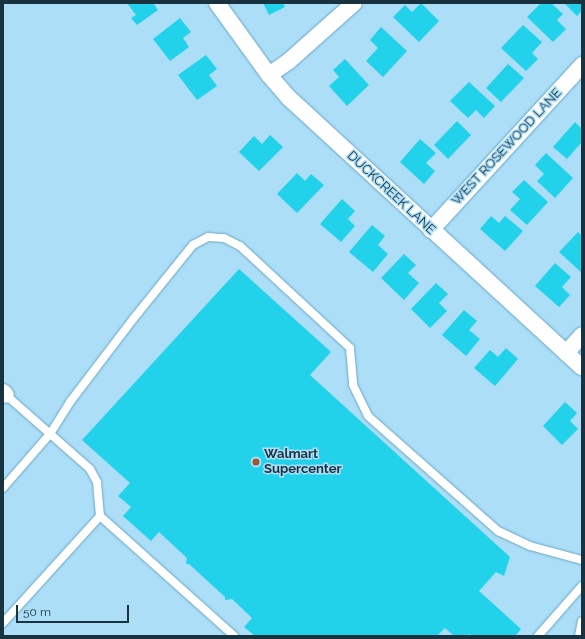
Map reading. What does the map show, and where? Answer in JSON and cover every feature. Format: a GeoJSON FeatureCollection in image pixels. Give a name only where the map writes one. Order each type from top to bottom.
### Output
{"type":"FeatureCollection","features":[{"type":"Feature","properties":{"kind":"street","name":"DUCKCREEK LANE"},"geometry":{"type":"LineString","coordinates":[[217,3],[269,75],[289,98],[431,230],[582,367]]}},
{"type":"Feature","properties":{"kind":"street"},"geometry":{"type":"LineString","coordinates":[[269,75],[289,61],[354,3]]}},
{"type":"Feature","properties":{"kind":"street","name":"WEST ROSEWOOD LANE"},"geometry":{"type":"LineString","coordinates":[[431,230],[582,65]]}},
{"type":"Feature","properties":{"kind":"street"},"geometry":{"type":"LineString","coordinates":[[566,353],[582,335]]}},
{"type":"Feature","properties":{"kind":"lane"},"geometry":{"type":"LineString","coordinates":[[3,488],[50,434],[74,396],[193,244],[208,237],[224,238],[240,246],[350,348],[353,385],[368,416],[498,531],[530,546],[582,560]]}},
{"type":"Feature","properties":{"kind":"lane"},"geometry":{"type":"LineString","coordinates":[[5,394],[90,469],[97,482],[100,516],[234,636]]}},
{"type":"Feature","properties":{"kind":"lane"},"geometry":{"type":"LineString","coordinates":[[3,623],[100,516]]}},
{"type":"Feature","properties":{"kind":"lane"},"geometry":{"type":"LineString","coordinates":[[538,636],[582,586]]}},
{"type":"Feature","properties":{"kind":"lane"},"geometry":{"type":"LineString","coordinates":[[579,636],[582,621]]}},
{"type":"Feature","properties":{"kind":"building"},"geometry":{"type":"Polygon","coordinates":[[[127,3],[153,3],[158,10],[137,25],[131,18],[136,15],[127,3]]]}},
{"type":"Feature","properties":{"kind":"building"},"geometry":{"type":"Polygon","coordinates":[[[263,3],[283,3],[285,7],[269,15],[263,3]]]}},
{"type":"Feature","properties":{"kind":"building"},"geometry":{"type":"Polygon","coordinates":[[[421,3],[439,21],[419,42],[393,17],[405,5],[412,12],[421,3]]]}},
{"type":"Feature","properties":{"kind":"building"},"geometry":{"type":"Polygon","coordinates":[[[541,3],[551,3],[563,14],[557,20],[566,29],[553,42],[527,17],[541,3]]]}},
{"type":"Feature","properties":{"kind":"building"},"geometry":{"type":"Polygon","coordinates":[[[564,3],[582,3],[582,11],[577,16],[564,3]]]}},
{"type":"Feature","properties":{"kind":"building"},"geometry":{"type":"Polygon","coordinates":[[[180,18],[191,32],[183,38],[189,47],[170,61],[153,39],[180,18]]]}},
{"type":"Feature","properties":{"kind":"building"},"geometry":{"type":"Polygon","coordinates":[[[523,25],[542,42],[532,53],[538,59],[526,71],[501,48],[523,25]]]}},
{"type":"Feature","properties":{"kind":"building"},"geometry":{"type":"Polygon","coordinates":[[[381,27],[407,51],[383,77],[366,61],[378,48],[370,40],[381,27]]]}},
{"type":"Feature","properties":{"kind":"building"},"geometry":{"type":"Polygon","coordinates":[[[206,55],[217,69],[209,75],[217,86],[197,100],[178,75],[206,55]]]}},
{"type":"Feature","properties":{"kind":"building"},"geometry":{"type":"Polygon","coordinates":[[[345,59],[369,85],[347,106],[329,86],[339,77],[333,70],[345,59]]]}},
{"type":"Feature","properties":{"kind":"building"},"geometry":{"type":"Polygon","coordinates":[[[508,64],[524,78],[501,102],[486,88],[508,64]]]}},
{"type":"Feature","properties":{"kind":"building"},"geometry":{"type":"Polygon","coordinates":[[[469,82],[495,106],[484,118],[476,110],[468,118],[450,101],[469,82]]]}},
{"type":"Feature","properties":{"kind":"building"},"geometry":{"type":"Polygon","coordinates":[[[457,121],[471,135],[448,159],[434,145],[457,121]]]}},
{"type":"Feature","properties":{"kind":"building"},"geometry":{"type":"Polygon","coordinates":[[[575,122],[582,129],[582,142],[567,159],[553,147],[575,122]]]}},
{"type":"Feature","properties":{"kind":"building"},"geometry":{"type":"Polygon","coordinates":[[[270,135],[283,147],[259,171],[239,152],[254,136],[262,144],[270,135]]]}},
{"type":"Feature","properties":{"kind":"building"},"geometry":{"type":"Polygon","coordinates":[[[420,139],[436,153],[426,163],[435,171],[424,184],[400,162],[420,139]]]}},
{"type":"Feature","properties":{"kind":"building"},"geometry":{"type":"Polygon","coordinates":[[[546,153],[573,178],[555,198],[537,181],[544,174],[535,165],[546,153]]]}},
{"type":"Feature","properties":{"kind":"building"},"geometry":{"type":"Polygon","coordinates":[[[297,173],[305,181],[311,174],[324,185],[297,213],[277,194],[297,173]]]}},
{"type":"Feature","properties":{"kind":"building"},"geometry":{"type":"Polygon","coordinates":[[[524,180],[548,202],[527,225],[510,210],[520,199],[512,192],[524,180]]]}},
{"type":"Feature","properties":{"kind":"building"},"geometry":{"type":"Polygon","coordinates":[[[342,199],[355,211],[348,219],[355,226],[341,242],[320,224],[342,199]]]}},
{"type":"Feature","properties":{"kind":"building"},"geometry":{"type":"Polygon","coordinates":[[[491,216],[499,223],[505,216],[523,231],[505,251],[480,229],[491,216]]]}},
{"type":"Feature","properties":{"kind":"building"},"geometry":{"type":"Polygon","coordinates":[[[372,225],[385,236],[378,245],[388,254],[373,272],[349,252],[372,225]]]}},
{"type":"Feature","properties":{"kind":"building"},"geometry":{"type":"Polygon","coordinates":[[[578,232],[582,236],[582,273],[559,252],[578,232]]]}},
{"type":"Feature","properties":{"kind":"building"},"geometry":{"type":"Polygon","coordinates":[[[404,254],[416,265],[408,273],[419,283],[404,300],[381,278],[404,254]]]}},
{"type":"Feature","properties":{"kind":"building"},"geometry":{"type":"Polygon","coordinates":[[[555,263],[571,277],[562,287],[570,295],[559,307],[535,286],[555,263]]]}},
{"type":"Feature","properties":{"kind":"building","name":"Walmart Supercenter"},"geometry":{"type":"Polygon","coordinates":[[[239,269],[331,352],[310,375],[510,557],[504,576],[496,572],[479,591],[521,629],[515,636],[472,636],[469,634],[467,636],[454,636],[445,628],[437,636],[255,636],[244,627],[252,618],[232,599],[225,600],[225,597],[189,564],[186,564],[187,558],[159,532],[151,541],[123,516],[131,507],[118,496],[130,483],[82,440],[239,269]]]}},
{"type":"Feature","properties":{"kind":"building"},"geometry":{"type":"Polygon","coordinates":[[[436,283],[448,294],[439,303],[447,311],[430,328],[411,309],[436,283]]]}},
{"type":"Feature","properties":{"kind":"building"},"geometry":{"type":"Polygon","coordinates":[[[464,310],[477,321],[469,330],[480,339],[466,356],[442,335],[464,310]]]}},
{"type":"Feature","properties":{"kind":"building"},"geometry":{"type":"Polygon","coordinates":[[[506,348],[518,359],[495,386],[474,368],[490,350],[498,357],[506,348]]]}},
{"type":"Feature","properties":{"kind":"building"},"geometry":{"type":"Polygon","coordinates":[[[565,402],[577,413],[570,421],[578,429],[562,445],[543,426],[565,402]]]}},
{"type":"Feature","properties":{"kind":"place","name":"Walmart Supercenter"},"geometry":{"type":"Point","coordinates":[256,462]}}]}
